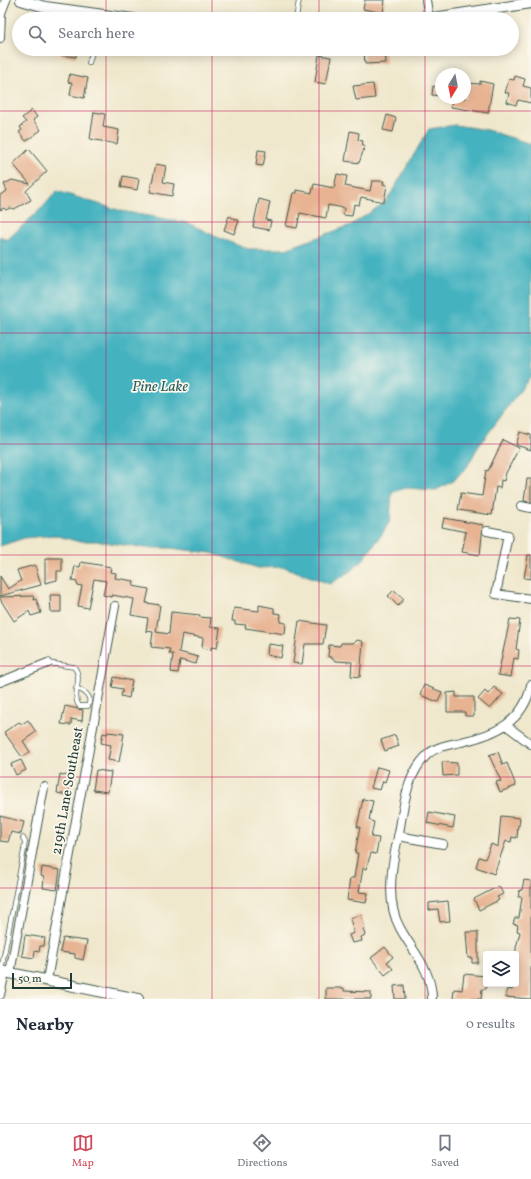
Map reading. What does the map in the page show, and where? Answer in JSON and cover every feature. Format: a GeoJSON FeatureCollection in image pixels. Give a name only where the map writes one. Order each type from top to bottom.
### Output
{"type":"FeatureCollection","features":[{"type":"Feature","properties":{"kind":"street"},"geometry":{"type":"LineString","coordinates":[[0,38],[2,13],[6,0]]}},
{"type":"Feature","properties":{"kind":"street"},"geometry":{"type":"LineString","coordinates":[[21,0],[45,7],[74,12]]}},
{"type":"Feature","properties":{"kind":"street"},"geometry":{"type":"LineString","coordinates":[[426,0],[427,12]]}},
{"type":"Feature","properties":{"kind":"street"},"geometry":{"type":"LineString","coordinates":[[473,12],[531,3]]}},
{"type":"Feature","properties":{"kind":"street"},"geometry":{"type":"LineString","coordinates":[[521,506],[531,508]]}},
{"type":"Feature","properties":{"kind":"street"},"geometry":{"type":"LineString","coordinates":[[487,531],[508,535],[496,594],[531,599]]}},
{"type":"Feature","properties":{"kind":"street","name":"219th Lane Southeast"},"geometry":{"type":"LineString","coordinates":[[47,980],[115,606]]}},
{"type":"Feature","properties":{"kind":"street"},"geometry":{"type":"LineString","coordinates":[[0,682],[48,663]]}},
{"type":"Feature","properties":{"kind":"street"},"geometry":{"type":"LineString","coordinates":[[432,999],[430,979],[400,928],[392,904],[392,872],[409,782],[414,771],[428,754],[435,749],[489,735],[507,726],[520,713],[530,692],[531,685]]}},
{"type":"Feature","properties":{"kind":"street"},"geometry":{"type":"LineString","coordinates":[[507,726],[531,744]]}},
{"type":"Feature","properties":{"kind":"street"},"geometry":{"type":"LineString","coordinates":[[0,995],[44,787]]}},
{"type":"Feature","properties":{"kind":"street"},"geometry":{"type":"LineString","coordinates":[[398,836],[443,844]]}},
{"type":"Feature","properties":{"kind":"street"},"geometry":{"type":"LineString","coordinates":[[4,972],[138,999]]}},
{"type":"Feature","properties":{"kind":"lane"},"geometry":{"type":"LineString","coordinates":[[297,12],[299,0]]}},
{"type":"Feature","properties":{"kind":"lane"},"geometry":{"type":"LineString","coordinates":[[89,63],[91,56]]}},
{"type":"Feature","properties":{"kind":"lane"},"geometry":{"type":"LineString","coordinates":[[48,663],[74,667],[78,676],[76,688],[76,701],[79,706],[88,706],[90,702],[89,696],[85,691],[76,688]]}},
{"type":"Feature","properties":{"kind":"lane"},"geometry":{"type":"LineString","coordinates":[[4,972],[24,850],[25,842],[23,838]]}},
{"type":"Feature","properties":{"kind":"water","name":"Pine Lake"},"geometry":{"type":"Polygon","coordinates":[[[455,125],[487,130],[531,144],[531,376],[478,447],[467,467],[453,481],[436,490],[406,488],[392,492],[390,521],[380,537],[363,560],[349,572],[330,584],[284,567],[258,568],[211,553],[170,548],[145,548],[97,541],[76,541],[55,535],[24,538],[0,546],[0,236],[7,240],[43,207],[57,191],[121,211],[188,223],[219,238],[248,249],[286,249],[351,225],[386,202],[429,129],[455,125]]]}},
{"type":"Feature","properties":{"kind":"building"},"geometry":{"type":"Polygon","coordinates":[[[365,0],[385,0],[383,12],[363,9],[365,0]]]}},
{"type":"Feature","properties":{"kind":"building"},"geometry":{"type":"Polygon","coordinates":[[[319,56],[331,57],[326,84],[315,82],[319,56]]]}},
{"type":"Feature","properties":{"kind":"building"},"geometry":{"type":"Polygon","coordinates":[[[364,56],[386,56],[386,63],[365,64],[364,56]]]}},
{"type":"Feature","properties":{"kind":"building"},"geometry":{"type":"Polygon","coordinates":[[[70,74],[88,78],[84,98],[70,95],[72,83],[68,82],[70,74]]]}},
{"type":"Feature","properties":{"kind":"building"},"geometry":{"type":"Polygon","coordinates":[[[515,76],[525,79],[523,86],[531,88],[531,103],[518,100],[516,105],[507,102],[509,93],[505,93],[509,79],[514,80],[515,76]]]}},
{"type":"Feature","properties":{"kind":"building"},"geometry":{"type":"Polygon","coordinates":[[[480,81],[493,84],[488,113],[451,107],[451,104],[471,104],[471,83],[480,84],[480,81]]]}},
{"type":"Feature","properties":{"kind":"building"},"geometry":{"type":"Polygon","coordinates":[[[373,84],[375,98],[356,100],[353,86],[373,84]]]}},
{"type":"Feature","properties":{"kind":"building"},"geometry":{"type":"Polygon","coordinates":[[[433,86],[435,86],[435,95],[432,95],[433,86]]]}},
{"type":"Feature","properties":{"kind":"building"},"geometry":{"type":"Polygon","coordinates":[[[32,110],[37,117],[33,120],[41,130],[26,141],[19,132],[22,130],[20,127],[26,122],[22,118],[32,110]]]}},
{"type":"Feature","properties":{"kind":"building"},"geometry":{"type":"Polygon","coordinates":[[[94,112],[105,114],[103,127],[119,130],[117,144],[90,139],[94,112]]]}},
{"type":"Feature","properties":{"kind":"building"},"geometry":{"type":"Polygon","coordinates":[[[387,115],[396,118],[393,132],[383,130],[387,115]]]}},
{"type":"Feature","properties":{"kind":"building"},"geometry":{"type":"Polygon","coordinates":[[[350,131],[359,133],[358,140],[363,141],[362,146],[365,146],[359,163],[345,161],[350,131]]]}},
{"type":"Feature","properties":{"kind":"building"},"geometry":{"type":"Polygon","coordinates":[[[29,149],[47,171],[26,191],[31,200],[14,209],[10,208],[6,210],[4,208],[0,210],[0,195],[7,191],[4,184],[12,180],[30,184],[13,164],[29,149]]]}},
{"type":"Feature","properties":{"kind":"building"},"geometry":{"type":"Polygon","coordinates":[[[258,150],[266,151],[263,166],[256,165],[258,150]]]}},
{"type":"Feature","properties":{"kind":"building"},"geometry":{"type":"Polygon","coordinates":[[[156,164],[166,166],[163,182],[174,184],[172,196],[150,192],[156,164]]]}},
{"type":"Feature","properties":{"kind":"building"},"geometry":{"type":"Polygon","coordinates":[[[337,174],[347,176],[345,186],[370,191],[372,181],[384,181],[383,184],[387,185],[384,202],[361,197],[359,205],[354,204],[352,216],[343,215],[344,208],[328,205],[326,218],[300,213],[297,228],[286,226],[293,193],[297,193],[297,190],[312,193],[314,184],[334,188],[337,174]]]}},
{"type":"Feature","properties":{"kind":"building"},"geometry":{"type":"Polygon","coordinates":[[[123,176],[139,179],[137,190],[121,187],[123,176]]]}},
{"type":"Feature","properties":{"kind":"building"},"geometry":{"type":"Polygon","coordinates":[[[259,199],[270,202],[266,220],[271,221],[269,230],[253,227],[259,199]]]}},
{"type":"Feature","properties":{"kind":"building"},"geometry":{"type":"Polygon","coordinates":[[[229,216],[239,221],[234,234],[224,230],[229,216]]]}},
{"type":"Feature","properties":{"kind":"building"},"geometry":{"type":"Polygon","coordinates":[[[520,432],[531,435],[531,450],[516,445],[520,432]]]}},
{"type":"Feature","properties":{"kind":"building"},"geometry":{"type":"Polygon","coordinates":[[[503,440],[519,448],[506,473],[504,481],[501,480],[500,488],[496,487],[492,515],[458,510],[461,493],[482,496],[486,470],[488,471],[503,440]]]}},
{"type":"Feature","properties":{"kind":"building"},"geometry":{"type":"Polygon","coordinates":[[[527,479],[531,479],[531,502],[524,501],[527,479]]]}},
{"type":"Feature","properties":{"kind":"building"},"geometry":{"type":"Polygon","coordinates":[[[444,518],[483,525],[480,555],[462,552],[466,532],[442,527],[444,518]]]}},
{"type":"Feature","properties":{"kind":"building"},"geometry":{"type":"Polygon","coordinates":[[[528,555],[531,555],[531,579],[524,578],[528,555]]]}},
{"type":"Feature","properties":{"kind":"building"},"geometry":{"type":"Polygon","coordinates":[[[45,558],[62,558],[62,571],[57,571],[57,580],[45,583],[45,558]]]}},
{"type":"Feature","properties":{"kind":"building"},"geometry":{"type":"Polygon","coordinates":[[[81,562],[111,567],[110,572],[116,573],[115,578],[134,581],[133,586],[149,589],[146,603],[160,605],[156,632],[169,634],[171,612],[200,615],[199,617],[211,618],[210,627],[220,628],[217,648],[211,647],[211,650],[202,648],[203,638],[182,634],[179,652],[198,657],[196,664],[180,660],[178,673],[171,672],[173,654],[169,654],[170,649],[151,647],[153,632],[146,631],[148,618],[131,615],[134,599],[103,595],[106,581],[94,579],[88,608],[78,606],[82,586],[77,585],[77,582],[72,581],[75,566],[80,567],[81,562]]]}},
{"type":"Feature","properties":{"kind":"building"},"geometry":{"type":"Polygon","coordinates":[[[35,565],[41,585],[0,596],[0,576],[8,589],[21,581],[17,570],[35,565]]]}},
{"type":"Feature","properties":{"kind":"building"},"geometry":{"type":"Polygon","coordinates":[[[394,590],[404,599],[398,606],[388,596],[394,590]]]}},
{"type":"Feature","properties":{"kind":"building"},"geometry":{"type":"Polygon","coordinates":[[[50,595],[61,595],[61,612],[51,612],[50,595]]]}},
{"type":"Feature","properties":{"kind":"building"},"geometry":{"type":"Polygon","coordinates":[[[33,596],[34,600],[36,599],[41,613],[31,616],[29,611],[14,621],[0,599],[0,597],[33,596]]]}},
{"type":"Feature","properties":{"kind":"building"},"geometry":{"type":"Polygon","coordinates":[[[259,605],[274,608],[274,613],[281,614],[280,622],[286,623],[285,634],[245,628],[246,625],[235,624],[235,621],[232,621],[234,608],[259,611],[259,605]]]}},
{"type":"Feature","properties":{"kind":"building"},"geometry":{"type":"Polygon","coordinates":[[[510,619],[520,620],[516,649],[519,650],[518,659],[514,658],[511,677],[498,675],[510,619]]]}},
{"type":"Feature","properties":{"kind":"building"},"geometry":{"type":"Polygon","coordinates":[[[299,621],[326,625],[323,644],[305,644],[302,664],[293,663],[299,621]]]}},
{"type":"Feature","properties":{"kind":"building"},"geometry":{"type":"Polygon","coordinates":[[[358,640],[363,642],[360,677],[351,676],[352,662],[336,661],[332,659],[332,657],[328,657],[329,645],[340,646],[341,643],[353,643],[358,640]]]}},
{"type":"Feature","properties":{"kind":"building"},"geometry":{"type":"Polygon","coordinates":[[[268,644],[283,646],[281,658],[267,655],[268,644]]]}},
{"type":"Feature","properties":{"kind":"building"},"geometry":{"type":"Polygon","coordinates":[[[114,677],[132,681],[129,698],[121,696],[123,689],[112,687],[114,677]]]}},
{"type":"Feature","properties":{"kind":"building"},"geometry":{"type":"Polygon","coordinates":[[[424,685],[442,692],[438,702],[420,695],[424,685]]]}},
{"type":"Feature","properties":{"kind":"building"},"geometry":{"type":"Polygon","coordinates":[[[494,687],[503,694],[490,709],[478,699],[485,691],[488,694],[494,687]]]}},
{"type":"Feature","properties":{"kind":"building"},"geometry":{"type":"Polygon","coordinates":[[[456,692],[456,697],[474,697],[474,716],[465,716],[465,712],[447,712],[447,693],[456,692]]]}},
{"type":"Feature","properties":{"kind":"building"},"geometry":{"type":"Polygon","coordinates":[[[65,706],[83,710],[82,721],[71,719],[71,725],[61,724],[65,706]]]}},
{"type":"Feature","properties":{"kind":"building"},"geometry":{"type":"Polygon","coordinates":[[[28,720],[36,732],[23,741],[30,752],[22,757],[4,732],[19,722],[22,724],[28,720]]]}},
{"type":"Feature","properties":{"kind":"building"},"geometry":{"type":"Polygon","coordinates":[[[108,732],[124,734],[119,762],[108,760],[111,745],[101,743],[103,733],[107,734],[108,732]]]}},
{"type":"Feature","properties":{"kind":"building"},"geometry":{"type":"Polygon","coordinates":[[[395,735],[399,746],[385,751],[381,740],[395,735]]]}},
{"type":"Feature","properties":{"kind":"building"},"geometry":{"type":"Polygon","coordinates":[[[498,752],[503,765],[507,763],[516,786],[500,792],[496,782],[501,781],[489,755],[498,752]]]}},
{"type":"Feature","properties":{"kind":"building"},"geometry":{"type":"Polygon","coordinates":[[[21,760],[26,770],[16,775],[11,764],[21,760]]]}},
{"type":"Feature","properties":{"kind":"building"},"geometry":{"type":"Polygon","coordinates":[[[442,762],[457,763],[457,775],[443,776],[442,762]]]}},
{"type":"Feature","properties":{"kind":"building"},"geometry":{"type":"Polygon","coordinates":[[[377,767],[389,770],[385,782],[383,781],[380,790],[371,788],[377,767]]]}},
{"type":"Feature","properties":{"kind":"building"},"geometry":{"type":"Polygon","coordinates":[[[96,770],[111,772],[108,792],[93,790],[96,770]]]}},
{"type":"Feature","properties":{"kind":"building"},"geometry":{"type":"Polygon","coordinates":[[[60,774],[72,777],[68,795],[57,793],[60,774]]]}},
{"type":"Feature","properties":{"kind":"building"},"geometry":{"type":"Polygon","coordinates":[[[363,799],[373,801],[369,820],[374,822],[371,837],[379,838],[376,854],[371,853],[366,869],[363,868],[359,892],[368,893],[366,903],[347,900],[350,878],[354,878],[358,853],[355,853],[360,827],[357,827],[363,799]]]}},
{"type":"Feature","properties":{"kind":"building"},"geometry":{"type":"Polygon","coordinates":[[[429,812],[455,817],[453,828],[427,823],[429,812]]]}},
{"type":"Feature","properties":{"kind":"building"},"geometry":{"type":"Polygon","coordinates":[[[0,816],[24,822],[21,834],[11,832],[8,842],[0,841],[0,816]]]}},
{"type":"Feature","properties":{"kind":"building"},"geometry":{"type":"Polygon","coordinates":[[[501,816],[520,818],[517,838],[512,837],[511,842],[506,841],[494,874],[476,867],[479,857],[485,859],[491,844],[498,847],[501,816]]]}},
{"type":"Feature","properties":{"kind":"building"},"geometry":{"type":"Polygon","coordinates":[[[42,867],[60,870],[57,890],[43,888],[44,877],[41,876],[42,867]]]}},
{"type":"Feature","properties":{"kind":"building"},"geometry":{"type":"Polygon","coordinates":[[[524,880],[531,881],[531,999],[505,997],[507,989],[512,990],[512,987],[519,987],[519,951],[516,951],[516,948],[520,932],[517,931],[518,925],[513,924],[515,918],[519,918],[522,897],[518,897],[520,890],[522,890],[524,880]]]}},
{"type":"Feature","properties":{"kind":"building"},"geometry":{"type":"Polygon","coordinates":[[[499,886],[503,894],[497,897],[499,900],[479,910],[474,899],[499,886]]]}},
{"type":"Feature","properties":{"kind":"building"},"geometry":{"type":"Polygon","coordinates":[[[448,901],[450,921],[440,922],[438,909],[429,910],[429,903],[448,901]]]}},
{"type":"Feature","properties":{"kind":"building"},"geometry":{"type":"Polygon","coordinates":[[[361,915],[365,928],[363,929],[365,935],[361,937],[362,941],[352,943],[349,935],[354,933],[350,918],[361,915]]]}},
{"type":"Feature","properties":{"kind":"building"},"geometry":{"type":"Polygon","coordinates":[[[466,932],[478,932],[478,963],[472,963],[472,958],[468,958],[466,932]]]}},
{"type":"Feature","properties":{"kind":"building"},"geometry":{"type":"Polygon","coordinates":[[[25,935],[45,938],[44,946],[40,946],[39,952],[35,951],[34,958],[22,956],[25,935]]]}},
{"type":"Feature","properties":{"kind":"building"},"geometry":{"type":"Polygon","coordinates":[[[63,938],[87,941],[83,960],[75,958],[75,954],[60,952],[63,938]]]}},
{"type":"Feature","properties":{"kind":"building"},"geometry":{"type":"Polygon","coordinates":[[[385,947],[393,957],[387,962],[393,969],[385,975],[371,958],[385,947]]]}},
{"type":"Feature","properties":{"kind":"building"},"geometry":{"type":"Polygon","coordinates":[[[464,974],[483,976],[483,987],[486,987],[486,989],[482,989],[481,999],[453,999],[454,989],[462,990],[464,974]]]}},
{"type":"Feature","properties":{"kind":"building"},"geometry":{"type":"Polygon","coordinates":[[[404,985],[405,999],[395,999],[394,986],[404,985]]]}},
{"type":"Feature","properties":{"kind":"building"},"geometry":{"type":"Polygon","coordinates":[[[326,988],[344,988],[344,991],[371,992],[371,999],[326,999],[326,988]]]}}]}
